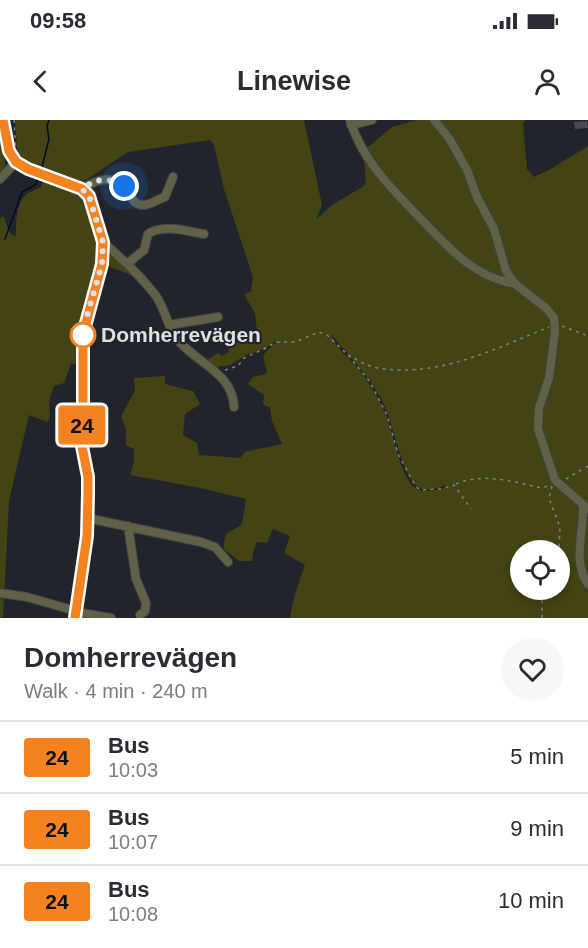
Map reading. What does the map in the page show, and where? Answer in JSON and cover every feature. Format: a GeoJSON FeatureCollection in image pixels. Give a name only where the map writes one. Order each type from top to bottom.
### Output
{"type":"FeatureCollection","features":[{"type":"Feature","properties":{"kind":"street"},"geometry":{"type":"LineString","coordinates":[[3,120],[9,151],[16,162],[28,169],[82,189],[89,196],[103,242],[102,264],[83,334],[81,441],[88,477],[87,518],[84,559],[75,613]]}},
{"type":"Feature","properties":{"kind":"street"},"geometry":{"type":"LineString","coordinates":[[372,120],[351,122],[360,145],[380,175],[458,257],[485,274],[506,283],[516,284]]}},
{"type":"Feature","properties":{"kind":"street"},"geometry":{"type":"LineString","coordinates":[[434,120],[449,138],[466,170],[477,198],[494,229],[503,264],[516,284],[546,308],[555,324],[549,378],[537,417],[538,429],[556,482],[585,508],[580,558],[583,576],[588,584]]}},
{"type":"Feature","properties":{"kind":"street"},"geometry":{"type":"LineString","coordinates":[[0,179],[16,162]]}},
{"type":"Feature","properties":{"kind":"street"},"geometry":{"type":"LineString","coordinates":[[82,189],[96,180],[112,180],[124,186],[133,202],[141,206],[165,197],[173,177]]}},
{"type":"Feature","properties":{"kind":"street"},"geometry":{"type":"LineString","coordinates":[[127,264],[144,250],[148,234],[155,230],[204,234]]}},
{"type":"Feature","properties":{"kind":"street"},"geometry":{"type":"LineString","coordinates":[[103,242],[156,296],[169,325],[181,344],[215,372],[232,393],[234,407]]}},
{"type":"Feature","properties":{"kind":"street"},"geometry":{"type":"LineString","coordinates":[[169,325],[218,317]]}},
{"type":"Feature","properties":{"kind":"street"},"geometry":{"type":"LineString","coordinates":[[87,518],[211,545],[228,562]]}},
{"type":"Feature","properties":{"kind":"street"},"geometry":{"type":"LineString","coordinates":[[128,526],[136,579],[146,603],[145,611],[140,615]]}},
{"type":"Feature","properties":{"kind":"street"},"geometry":{"type":"LineString","coordinates":[[0,593],[27,597],[75,613],[111,618]]}},
{"type":"Feature","properties":{"kind":"path"},"geometry":{"type":"LineString","coordinates":[[14,120],[16,162]]}},
{"type":"Feature","properties":{"kind":"path"},"geometry":{"type":"LineString","coordinates":[[348,355],[376,368],[415,371],[472,359],[555,324],[588,336]]}},
{"type":"Feature","properties":{"kind":"path"},"geometry":{"type":"LineString","coordinates":[[215,372],[238,366],[244,358],[276,342],[295,342],[319,332],[327,335],[348,355],[369,382],[387,415],[398,454],[416,487],[421,490],[440,489],[474,478],[542,488],[588,466]]}},
{"type":"Feature","properties":{"kind":"path"},"geometry":{"type":"LineString","coordinates":[[556,482],[550,489],[549,498],[560,527],[559,540]]}},
{"type":"Feature","properties":{"kind":"path"},"geometry":{"type":"LineString","coordinates":[[454,485],[471,509]]}},
{"type":"Feature","properties":{"kind":"path"},"geometry":{"type":"LineString","coordinates":[[542,600],[542,618]]}},
{"type":"Feature","properties":{"kind":"shaded area"},"geometry":{"type":"Polygon","coordinates":[[[0,120],[5,160],[3,174],[0,176],[0,120]]]}},
{"type":"Feature","properties":{"kind":"shaded area"},"geometry":{"type":"Polygon","coordinates":[[[15,120],[304,120],[322,205],[316,220],[332,205],[364,186],[366,180],[364,160],[368,147],[392,127],[417,120],[525,120],[523,124],[527,169],[534,177],[588,146],[588,618],[290,618],[305,565],[284,553],[290,536],[273,529],[267,543],[257,542],[252,561],[239,561],[224,549],[224,542],[228,532],[242,524],[246,499],[130,475],[134,462],[134,449],[126,445],[126,429],[121,416],[135,391],[134,378],[165,376],[165,384],[193,391],[200,404],[185,414],[183,435],[197,443],[199,455],[240,458],[245,452],[282,444],[272,421],[270,408],[263,404],[264,395],[248,384],[253,377],[265,374],[267,371],[264,355],[277,340],[264,349],[246,355],[230,365],[213,368],[205,361],[218,353],[222,356],[229,352],[225,334],[257,331],[255,314],[244,294],[251,292],[253,277],[224,189],[214,145],[210,140],[128,152],[80,184],[81,192],[87,199],[102,250],[127,267],[138,278],[108,266],[92,301],[80,365],[71,363],[64,383],[54,386],[49,401],[50,418],[47,422],[29,415],[9,501],[3,618],[0,618],[0,219],[3,216],[10,233],[16,236],[17,213],[21,202],[27,194],[41,187],[46,171],[20,161],[15,120]],[[331,334],[339,348],[365,378],[380,402],[401,464],[410,482],[422,491],[447,487],[446,485],[426,490],[414,483],[405,466],[384,405],[364,373],[331,334]]]}},
{"type":"Feature","properties":{"kind":"building"},"geometry":{"type":"Polygon","coordinates":[[[587,121],[588,128],[575,129],[574,122],[587,121]]]}},
{"type":"Feature","properties":{"kind":"waterway"},"geometry":{"type":"LineString","coordinates":[[41,171],[49,139],[47,126],[49,120]]}},
{"type":"Feature","properties":{"kind":"waterway"},"geometry":{"type":"LineString","coordinates":[[5,239],[22,192],[35,185],[39,178]]}},
{"type":"Feature","properties":{"kind":"bus line","name":"24"},"geometry":{"type":"LineString","coordinates":[[3,120],[9,151],[16,162],[28,169],[82,189],[89,196],[103,242],[102,264],[83,334],[81,441],[88,477],[87,536],[75,618]]}},
{"type":"Feature","properties":{"kind":"place","name":"Domherrevägen"},"geometry":{"type":"Point","coordinates":[83,335]}},
{"type":"Feature","properties":{"kind":"route"},"geometry":{"type":"LineString","coordinates":[[83,335],[102,264],[103,242],[89,196],[82,189],[101,179],[112,180],[124,186]]}}]}
